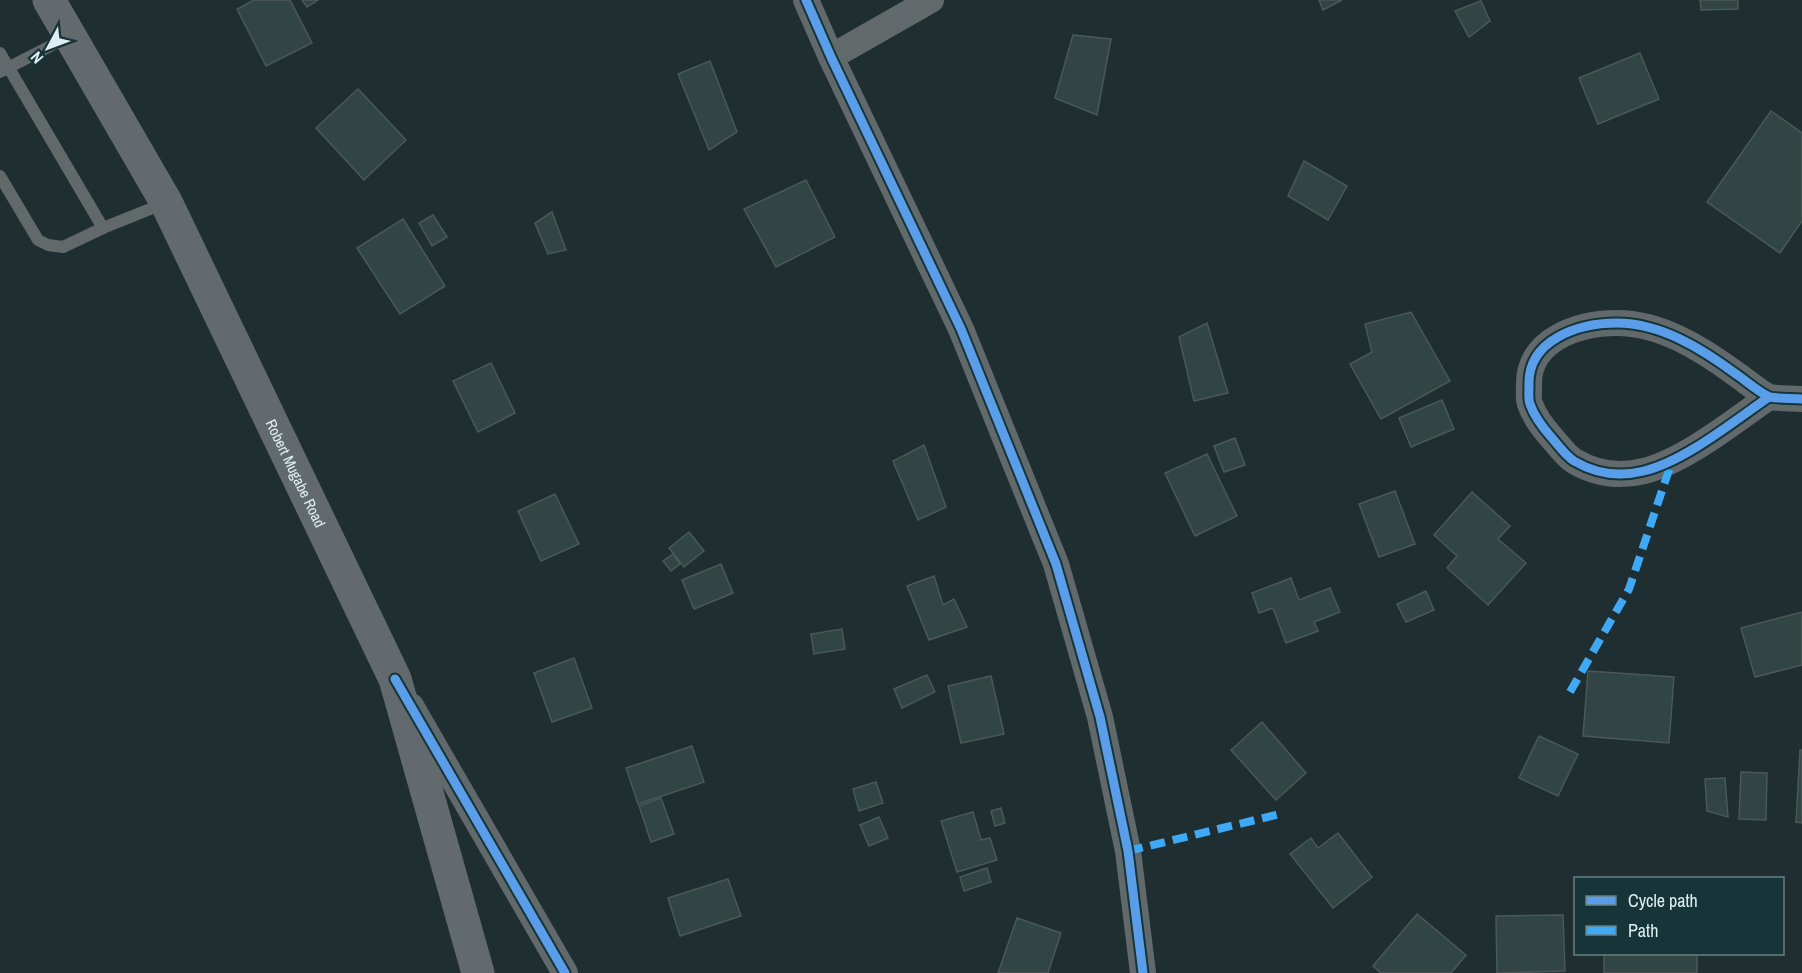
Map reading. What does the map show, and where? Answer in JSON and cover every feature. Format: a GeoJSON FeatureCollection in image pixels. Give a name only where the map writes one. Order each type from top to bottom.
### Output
{"type":"FeatureCollection","features":[{"type":"Feature","properties":{"kind":"main road","name":"Robert Mugabe Road"},"geometry":{"type":"LineString","coordinates":[[49,0],[166,202],[395,679],[478,973]]}},
{"type":"Feature","properties":{"kind":"street"},"geometry":{"type":"LineString","coordinates":[[806,0],[961,329],[1056,564],[1100,717],[1128,852],[1143,973]]}},
{"type":"Feature","properties":{"kind":"street"},"geometry":{"type":"LineString","coordinates":[[831,57],[931,0]]}},
{"type":"Feature","properties":{"kind":"street"},"geometry":{"type":"LineString","coordinates":[[1769,397],[1672,461],[1644,471],[1614,475],[1592,470],[1573,460],[1545,431],[1529,404],[1528,374],[1534,358],[1546,344],[1565,333],[1587,326],[1616,323],[1638,324],[1672,335],[1717,360],[1769,397],[1802,399]]}},
{"type":"Feature","properties":{"kind":"street"},"geometry":{"type":"LineString","coordinates":[[395,679],[565,973]]}},
{"type":"Feature","properties":{"kind":"lane"},"geometry":{"type":"LineString","coordinates":[[5,71],[71,36]]}},
{"type":"Feature","properties":{"kind":"lane"},"geometry":{"type":"LineString","coordinates":[[0,53],[5,71],[103,228]]}},
{"type":"Feature","properties":{"kind":"lane"},"geometry":{"type":"LineString","coordinates":[[0,176],[38,240],[48,244],[63,246],[166,202]]}},
{"type":"Feature","properties":{"kind":"building"},"geometry":{"type":"Polygon","coordinates":[[[254,0],[290,0],[312,43],[266,66],[237,9],[254,0]]]}},
{"type":"Feature","properties":{"kind":"building"},"geometry":{"type":"Polygon","coordinates":[[[302,0],[318,0],[307,7],[302,0]]]}},
{"type":"Feature","properties":{"kind":"building"},"geometry":{"type":"Polygon","coordinates":[[[1319,0],[1342,0],[1323,10],[1319,0]]]}},
{"type":"Feature","properties":{"kind":"building"},"geometry":{"type":"Polygon","coordinates":[[[1700,0],[1738,0],[1738,9],[1701,10],[1700,0]]]}},
{"type":"Feature","properties":{"kind":"building"},"geometry":{"type":"Polygon","coordinates":[[[1481,1],[1490,21],[1469,37],[1455,11],[1481,1]]]}},
{"type":"Feature","properties":{"kind":"building"},"geometry":{"type":"Polygon","coordinates":[[[1073,35],[1111,39],[1097,115],[1055,98],[1073,35]]]}},
{"type":"Feature","properties":{"kind":"building"},"geometry":{"type":"Polygon","coordinates":[[[1640,53],[1659,99],[1598,124],[1579,78],[1640,53]]]}},
{"type":"Feature","properties":{"kind":"building"},"geometry":{"type":"Polygon","coordinates":[[[710,61],[737,132],[709,150],[678,74],[710,61]]]}},
{"type":"Feature","properties":{"kind":"building"},"geometry":{"type":"Polygon","coordinates":[[[358,89],[406,140],[364,180],[316,128],[358,89]]]}},
{"type":"Feature","properties":{"kind":"building"},"geometry":{"type":"Polygon","coordinates":[[[1771,111],[1802,133],[1802,221],[1780,253],[1707,202],[1771,111]]]}},
{"type":"Feature","properties":{"kind":"building"},"geometry":{"type":"Polygon","coordinates":[[[1304,161],[1347,186],[1328,220],[1288,196],[1304,161]]]}},
{"type":"Feature","properties":{"kind":"building"},"geometry":{"type":"Polygon","coordinates":[[[806,180],[835,237],[776,267],[744,209],[806,180]]]}},
{"type":"Feature","properties":{"kind":"building"},"geometry":{"type":"Polygon","coordinates":[[[552,212],[566,250],[548,254],[535,223],[552,212]]]}},
{"type":"Feature","properties":{"kind":"building"},"geometry":{"type":"Polygon","coordinates":[[[433,215],[447,237],[432,246],[419,223],[433,215]]]}},
{"type":"Feature","properties":{"kind":"building"},"geometry":{"type":"Polygon","coordinates":[[[403,219],[445,286],[400,314],[357,248],[403,219]]]}},
{"type":"Feature","properties":{"kind":"building"},"geometry":{"type":"Polygon","coordinates":[[[1411,312],[1450,381],[1381,419],[1350,364],[1372,352],[1365,324],[1411,312]]]}},
{"type":"Feature","properties":{"kind":"building"},"geometry":{"type":"Polygon","coordinates":[[[1207,323],[1228,393],[1194,401],[1179,337],[1207,323]]]}},
{"type":"Feature","properties":{"kind":"building"},"geometry":{"type":"Polygon","coordinates":[[[491,363],[515,413],[478,432],[453,381],[491,363]]]}},
{"type":"Feature","properties":{"kind":"building"},"geometry":{"type":"Polygon","coordinates":[[[1442,400],[1454,429],[1411,447],[1399,418],[1442,400]]]}},
{"type":"Feature","properties":{"kind":"building"},"geometry":{"type":"Polygon","coordinates":[[[1235,438],[1245,465],[1224,472],[1214,446],[1235,438]]]}},
{"type":"Feature","properties":{"kind":"building"},"geometry":{"type":"Polygon","coordinates":[[[924,445],[946,507],[918,520],[893,461],[924,445]]]}},
{"type":"Feature","properties":{"kind":"building"},"geometry":{"type":"Polygon","coordinates":[[[1207,454],[1237,516],[1195,536],[1165,473],[1207,454]]]}},
{"type":"Feature","properties":{"kind":"building"},"geometry":{"type":"Polygon","coordinates":[[[1395,491],[1415,544],[1379,557],[1359,504],[1395,491]]]}},
{"type":"Feature","properties":{"kind":"building"},"geometry":{"type":"Polygon","coordinates":[[[1472,492],[1510,526],[1498,539],[1526,563],[1488,605],[1447,568],[1457,556],[1434,535],[1472,492]]]}},
{"type":"Feature","properties":{"kind":"building"},"geometry":{"type":"Polygon","coordinates":[[[555,494],[579,544],[541,561],[518,511],[555,494]]]}},
{"type":"Feature","properties":{"kind":"building"},"geometry":{"type":"Polygon","coordinates":[[[689,532],[704,551],[684,567],[669,548],[689,532]]]}},
{"type":"Feature","properties":{"kind":"building"},"geometry":{"type":"Polygon","coordinates":[[[673,554],[680,564],[671,571],[663,561],[673,554]]]}},
{"type":"Feature","properties":{"kind":"building"},"geometry":{"type":"Polygon","coordinates":[[[721,564],[733,593],[694,609],[682,580],[721,564]]]}},
{"type":"Feature","properties":{"kind":"building"},"geometry":{"type":"Polygon","coordinates":[[[934,576],[943,605],[954,599],[967,627],[929,640],[907,586],[934,576]]]}},
{"type":"Feature","properties":{"kind":"building"},"geometry":{"type":"Polygon","coordinates":[[[1291,578],[1299,600],[1330,588],[1340,612],[1314,622],[1318,631],[1286,643],[1273,608],[1259,613],[1252,593],[1291,578]]]}},
{"type":"Feature","properties":{"kind":"building"},"geometry":{"type":"Polygon","coordinates":[[[1426,591],[1434,610],[1406,622],[1397,604],[1426,591]]]}},
{"type":"Feature","properties":{"kind":"building"},"geometry":{"type":"Polygon","coordinates":[[[1802,612],[1802,665],[1755,677],[1741,628],[1802,612]]]}},
{"type":"Feature","properties":{"kind":"building"},"geometry":{"type":"Polygon","coordinates":[[[842,629],[845,649],[814,654],[811,634],[842,629]]]}},
{"type":"Feature","properties":{"kind":"building"},"geometry":{"type":"Polygon","coordinates":[[[574,658],[592,708],[552,722],[534,673],[574,658]]]}},
{"type":"Feature","properties":{"kind":"building"},"geometry":{"type":"Polygon","coordinates":[[[1588,671],[1674,677],[1669,743],[1583,736],[1588,671]]]}},
{"type":"Feature","properties":{"kind":"building"},"geometry":{"type":"Polygon","coordinates":[[[927,675],[935,692],[902,708],[894,689],[927,675]]]}},
{"type":"Feature","properties":{"kind":"building"},"geometry":{"type":"Polygon","coordinates":[[[991,676],[1004,734],[961,743],[948,686],[991,676]]]}},
{"type":"Feature","properties":{"kind":"building"},"geometry":{"type":"Polygon","coordinates":[[[1262,722],[1306,773],[1276,800],[1231,750],[1262,722]]]}},
{"type":"Feature","properties":{"kind":"building"},"geometry":{"type":"Polygon","coordinates":[[[1539,736],[1578,754],[1558,796],[1519,778],[1539,736]]]}},
{"type":"Feature","properties":{"kind":"building"},"geometry":{"type":"Polygon","coordinates":[[[692,746],[704,782],[638,804],[626,768],[692,746]]]}},
{"type":"Feature","properties":{"kind":"building"},"geometry":{"type":"Polygon","coordinates":[[[1800,750],[1802,750],[1802,823],[1796,822],[1800,750]]]}},
{"type":"Feature","properties":{"kind":"building"},"geometry":{"type":"Polygon","coordinates":[[[1741,772],[1767,773],[1766,820],[1739,819],[1741,772]]]}},
{"type":"Feature","properties":{"kind":"building"},"geometry":{"type":"Polygon","coordinates":[[[1725,778],[1728,817],[1707,811],[1705,779],[1725,778]]]}},
{"type":"Feature","properties":{"kind":"building"},"geometry":{"type":"Polygon","coordinates":[[[876,782],[883,803],[859,811],[853,789],[876,782]]]}},
{"type":"Feature","properties":{"kind":"building"},"geometry":{"type":"Polygon","coordinates":[[[661,798],[674,834],[651,842],[639,806],[661,798]]]}},
{"type":"Feature","properties":{"kind":"building"},"geometry":{"type":"Polygon","coordinates":[[[1001,808],[1005,823],[995,826],[991,811],[1001,808]]]}},
{"type":"Feature","properties":{"kind":"building"},"geometry":{"type":"Polygon","coordinates":[[[973,812],[981,840],[990,838],[997,860],[957,872],[941,821],[973,812]]]}},
{"type":"Feature","properties":{"kind":"building"},"geometry":{"type":"Polygon","coordinates":[[[879,817],[888,838],[869,846],[860,825],[879,817]]]}},
{"type":"Feature","properties":{"kind":"building"},"geometry":{"type":"Polygon","coordinates":[[[1338,833],[1372,877],[1333,908],[1290,854],[1311,838],[1318,848],[1338,833]]]}},
{"type":"Feature","properties":{"kind":"building"},"geometry":{"type":"Polygon","coordinates":[[[987,868],[991,882],[964,891],[960,877],[987,868]]]}},
{"type":"Feature","properties":{"kind":"building"},"geometry":{"type":"Polygon","coordinates":[[[728,879],[741,916],[680,936],[668,898],[728,879]]]}},
{"type":"Feature","properties":{"kind":"building"},"geometry":{"type":"Polygon","coordinates":[[[1417,914],[1466,955],[1451,973],[1381,973],[1373,966],[1417,914]]]}},
{"type":"Feature","properties":{"kind":"building"},"geometry":{"type":"Polygon","coordinates":[[[1563,915],[1565,971],[1497,973],[1496,916],[1563,915]]]}},
{"type":"Feature","properties":{"kind":"building"},"geometry":{"type":"Polygon","coordinates":[[[1017,918],[1061,933],[1048,973],[998,973],[1017,918]]]}},
{"type":"Feature","properties":{"kind":"building"},"geometry":{"type":"Polygon","coordinates":[[[1604,955],[1697,955],[1697,973],[1604,973],[1604,955]]]}},
{"type":"Feature","properties":{"kind":"marked path"},"geometry":{"type":"LineString","coordinates":[[1570,692],[1629,589],[1672,461]]}},
{"type":"Feature","properties":{"kind":"marked path"},"geometry":{"type":"LineString","coordinates":[[1128,851],[1280,814]]}},
{"type":"Feature","properties":{"kind":"cycle path"},"geometry":{"type":"LineString","coordinates":[[806,0],[961,329],[1056,564],[1100,717],[1128,851],[1143,973]]}},
{"type":"Feature","properties":{"kind":"cycle path"},"geometry":{"type":"LineString","coordinates":[[1769,397],[1676,459],[1644,471],[1617,474],[1591,469],[1568,456],[1537,418],[1530,404],[1529,395],[1531,370],[1536,357],[1546,346],[1571,331],[1587,326],[1617,323],[1649,327],[1680,339],[1709,355],[1770,397],[1802,399]]}},
{"type":"Feature","properties":{"kind":"cycle path"},"geometry":{"type":"LineString","coordinates":[[395,679],[565,973]]}}]}
